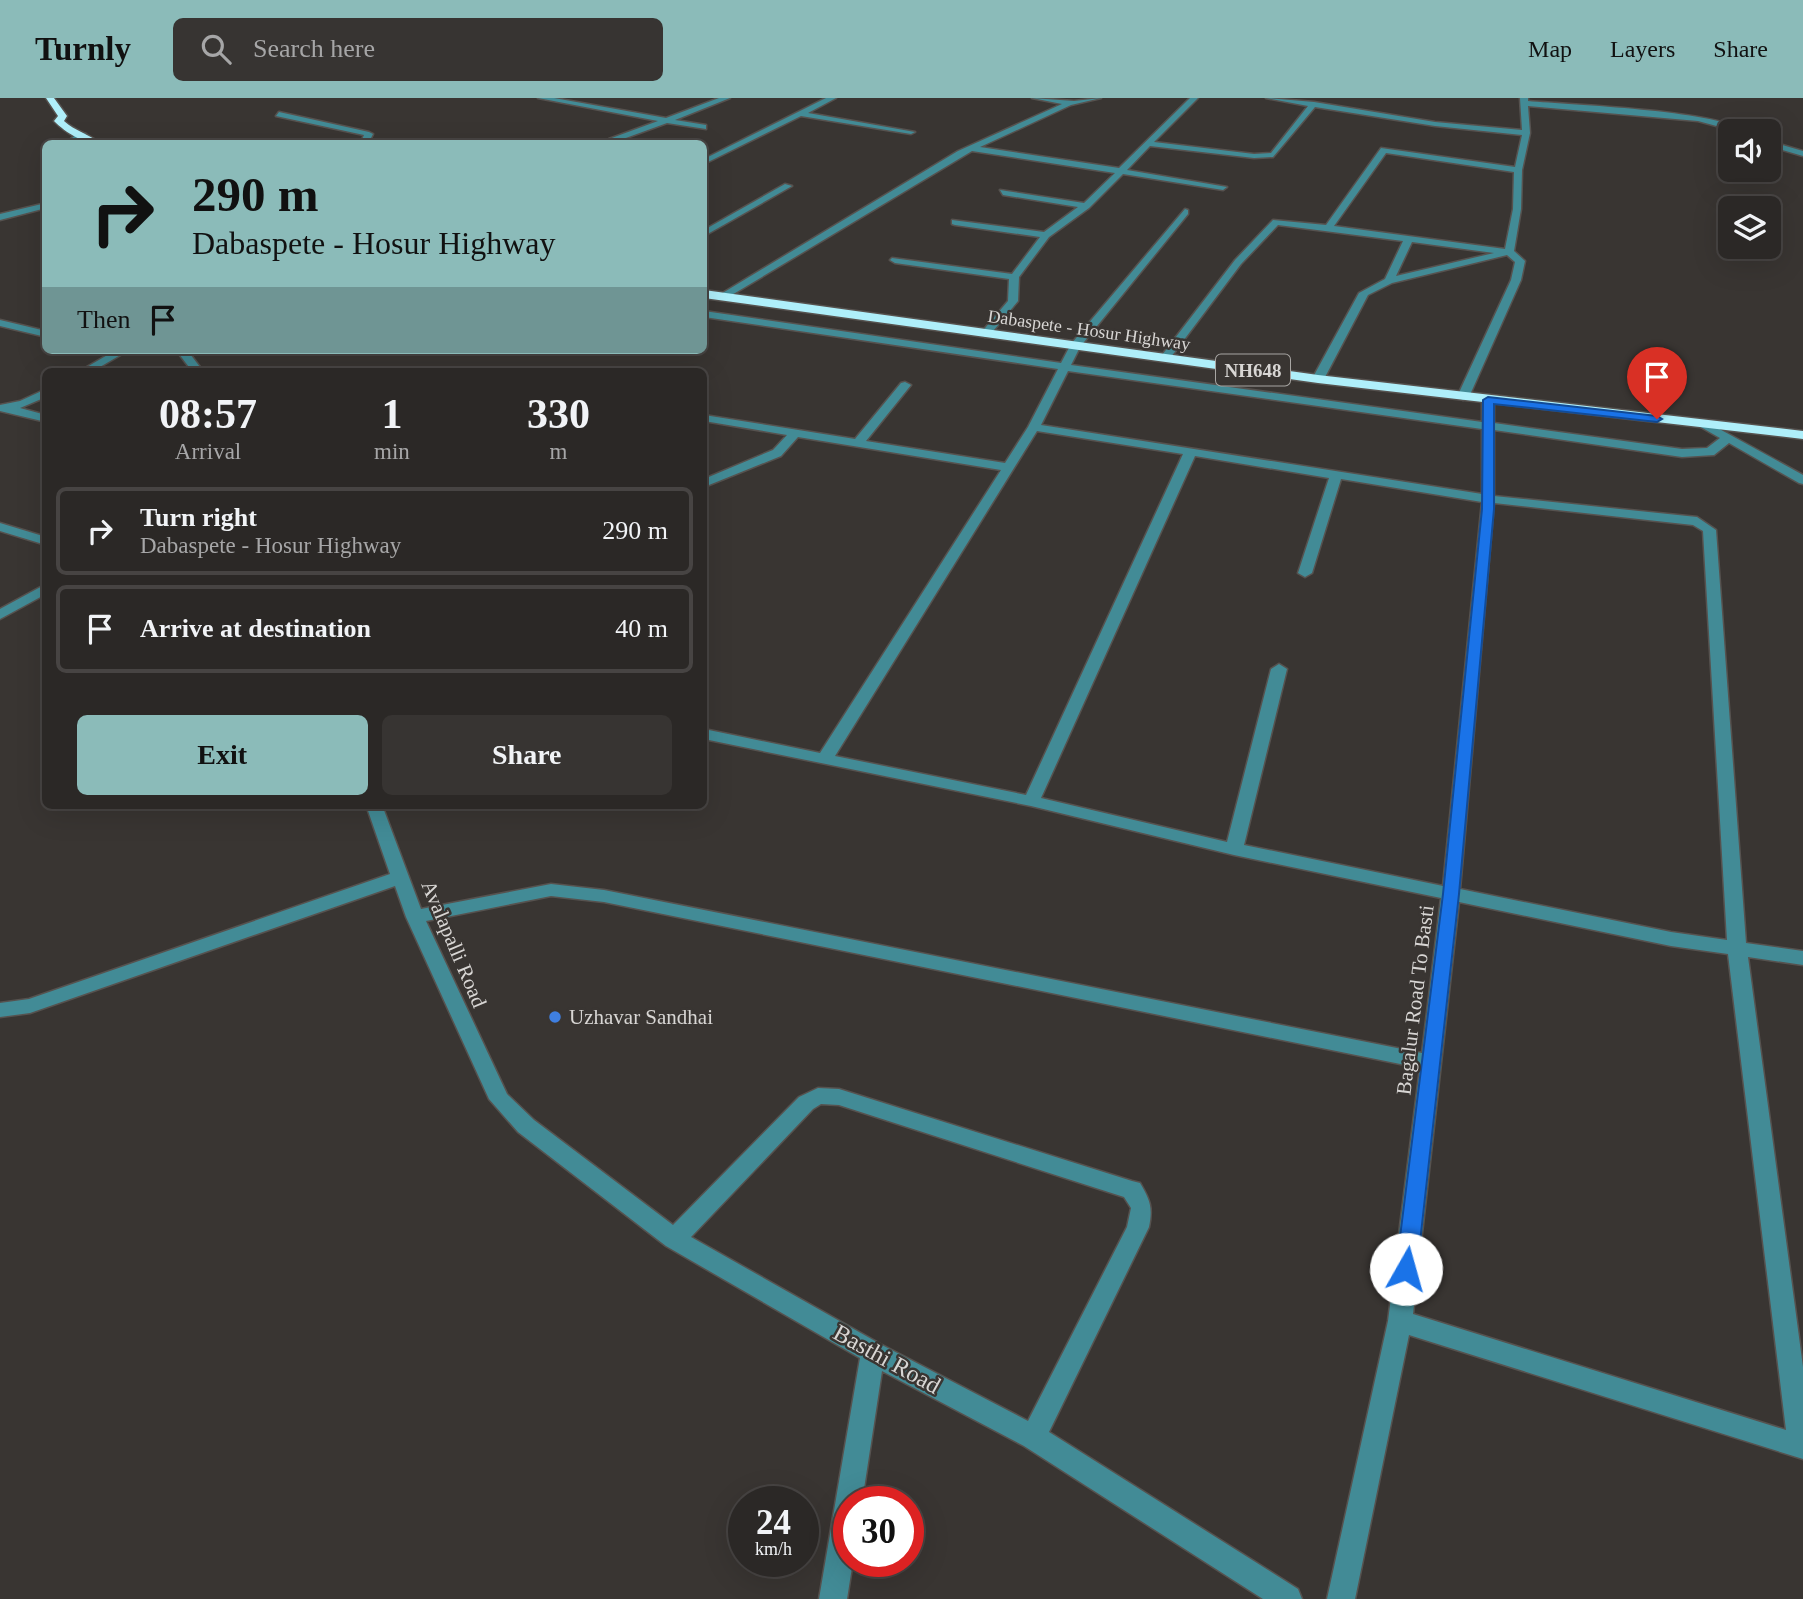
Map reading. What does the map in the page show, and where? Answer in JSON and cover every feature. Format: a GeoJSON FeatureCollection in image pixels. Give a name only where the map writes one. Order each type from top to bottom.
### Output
{"type":"FeatureCollection","features":[{"type":"Feature","properties":{"kind":"highway"},"geometry":{"type":"LineString","coordinates":[[50,98],[93,140]]}},
{"type":"Feature","properties":{"kind":"highway","name":"Dabaspete - Hosur Highway"},"geometry":{"type":"LineString","coordinates":[[707,295],[1318,379],[1803,435]]}},
{"type":"Feature","properties":{"kind":"street"},"geometry":{"type":"LineString","coordinates":[[542,98],[703,127]]}},
{"type":"Feature","properties":{"kind":"street"},"geometry":{"type":"LineString","coordinates":[[573,103],[588,98]]}},
{"type":"Feature","properties":{"kind":"street"},"geometry":{"type":"LineString","coordinates":[[615,140],[726,98]]}},
{"type":"Feature","properties":{"kind":"street"},"geometry":{"type":"LineString","coordinates":[[707,161],[832,98]]}},
{"type":"Feature","properties":{"kind":"street"},"geometry":{"type":"LineString","coordinates":[[1037,98],[1069,103]]}},
{"type":"Feature","properties":{"kind":"street"},"geometry":{"type":"LineString","coordinates":[[721,297],[970,148],[1069,103],[1097,98]]}},
{"type":"Feature","properties":{"kind":"street"},"geometry":{"type":"LineString","coordinates":[[985,334],[1013,301],[1014,277],[1046,235],[1086,206],[1194,98]]}},
{"type":"Feature","properties":{"kind":"street"},"geometry":{"type":"LineString","coordinates":[[1270,98],[1435,124],[1526,133]]}},
{"type":"Feature","properties":{"kind":"street"},"geometry":{"type":"LineString","coordinates":[[1509,252],[1517,209],[1518,170],[1526,133],[1524,101],[1718,123]]}},
{"type":"Feature","properties":{"kind":"street"},"geometry":{"type":"LineString","coordinates":[[1150,144],[1254,156],[1273,155],[1314,104]]}},
{"type":"Feature","properties":{"kind":"street"},"geometry":{"type":"LineString","coordinates":[[279,114],[369,134],[366,140]]}},
{"type":"Feature","properties":{"kind":"street"},"geometry":{"type":"LineString","coordinates":[[801,114],[911,132]]}},
{"type":"Feature","properties":{"kind":"street"},"geometry":{"type":"LineString","coordinates":[[70,140],[76,125]]}},
{"type":"Feature","properties":{"kind":"street"},"geometry":{"type":"LineString","coordinates":[[1781,147],[1803,154]]}},
{"type":"Feature","properties":{"kind":"street"},"geometry":{"type":"LineString","coordinates":[[970,148],[1223,187]]}},
{"type":"Feature","properties":{"kind":"street"},"geometry":{"type":"LineString","coordinates":[[1328,228],[1384,150],[1518,170]]}},
{"type":"Feature","properties":{"kind":"street"},"geometry":{"type":"LineString","coordinates":[[707,231],[788,186]]}},
{"type":"Feature","properties":{"kind":"street"},"geometry":{"type":"LineString","coordinates":[[1003,192],[1086,206]]}},
{"type":"Feature","properties":{"kind":"street"},"geometry":{"type":"LineString","coordinates":[[0,217],[42,206]]}},
{"type":"Feature","properties":{"kind":"street"},"geometry":{"type":"LineString","coordinates":[[824,760],[1034,427],[1075,346],[1185,212]]}},
{"type":"Feature","properties":{"kind":"street"},"geometry":{"type":"LineString","coordinates":[[955,222],[1046,235]]}},
{"type":"Feature","properties":{"kind":"street"},"geometry":{"type":"LineString","coordinates":[[1164,359],[1238,262],[1276,222],[1509,252],[1520,261],[1516,280],[1463,397]]}},
{"type":"Feature","properties":{"kind":"street"},"geometry":{"type":"LineString","coordinates":[[1389,281],[1408,240]]}},
{"type":"Feature","properties":{"kind":"street"},"geometry":{"type":"LineString","coordinates":[[1318,379],[1364,293],[1389,281],[1509,252]]}},
{"type":"Feature","properties":{"kind":"street"},"geometry":{"type":"LineString","coordinates":[[895,260],[1014,277]]}},
{"type":"Feature","properties":{"kind":"street"},"geometry":{"type":"LineString","coordinates":[[707,314],[1488,428],[1682,453],[1710,452],[1728,438]]}},
{"type":"Feature","properties":{"kind":"street"},"geometry":{"type":"LineString","coordinates":[[0,323],[42,333]]}},
{"type":"Feature","properties":{"kind":"street"},"geometry":{"type":"LineString","coordinates":[[90,368],[114,354]]}},
{"type":"Feature","properties":{"kind":"street"},"geometry":{"type":"LineString","coordinates":[[184,354],[196,368]]}},
{"type":"Feature","properties":{"kind":"street"},"geometry":{"type":"LineString","coordinates":[[858,443],[905,385]]}},
{"type":"Feature","properties":{"kind":"street"},"geometry":{"type":"LineString","coordinates":[[4,408],[23,404],[42,394]]}},
{"type":"Feature","properties":{"kind":"street","name":"Bagalur Road To Basti"},"geometry":{"type":"LineString","coordinates":[[1341,1599],[1400,1321],[1451,894],[1488,499],[1488,400]]}},
{"type":"Feature","properties":{"kind":"street"},"geometry":{"type":"LineString","coordinates":[[4,408],[42,418]]}},
{"type":"Feature","properties":{"kind":"street"},"geometry":{"type":"LineString","coordinates":[[707,418],[1007,467]]}},
{"type":"Feature","properties":{"kind":"street"},"geometry":{"type":"LineString","coordinates":[[1703,424],[1803,480]]}},
{"type":"Feature","properties":{"kind":"street"},"geometry":{"type":"LineString","coordinates":[[1034,427],[1488,499],[1697,521],[1709,530],[1737,947],[1802,1448],[1400,1321]]}},
{"type":"Feature","properties":{"kind":"street"},"geometry":{"type":"LineString","coordinates":[[707,482],[776,453],[795,433]]}},
{"type":"Feature","properties":{"kind":"street"},"geometry":{"type":"LineString","coordinates":[[1031,801],[1191,451]]}},
{"type":"Feature","properties":{"kind":"street"},"geometry":{"type":"LineString","coordinates":[[1305,573],[1336,476]]}},
{"type":"Feature","properties":{"kind":"street"},"geometry":{"type":"LineString","coordinates":[[0,527],[42,540]]}},
{"type":"Feature","properties":{"kind":"street"},"geometry":{"type":"LineString","coordinates":[[0,615],[42,590]]}},
{"type":"Feature","properties":{"kind":"street"},"geometry":{"type":"LineString","coordinates":[[1234,849],[1279,669]]}},
{"type":"Feature","properties":{"kind":"street"},"geometry":{"type":"LineString","coordinates":[[707,735],[1031,801],[1234,849],[1671,939],[1803,958]]}},
{"type":"Feature","properties":{"kind":"street","name":"Avalapalli Road"},"geometry":{"type":"LineString","coordinates":[[376,809],[415,917],[499,1099]]}},
{"type":"Feature","properties":{"kind":"street"},"geometry":{"type":"LineString","coordinates":[[0,1010],[30,1006],[401,877]]}},
{"type":"Feature","properties":{"kind":"street"},"geometry":{"type":"LineString","coordinates":[[415,917],[551,890],[604,896],[1430,1062]]}},
{"type":"Feature","properties":{"kind":"street"},"geometry":{"type":"LineString","coordinates":[[674,1238],[806,1103],[818,1096],[839,1097],[1132,1190],[1142,1207],[1138,1227],[1033,1437]]}},
{"type":"Feature","properties":{"kind":"street","name":"Basthi Road"},"geometry":{"type":"LineString","coordinates":[[499,1099],[526,1126],[674,1238],[873,1353],[1033,1437],[1289,1599]]}},
{"type":"Feature","properties":{"kind":"street"},"geometry":{"type":"LineString","coordinates":[[852,1486],[873,1353]]}},
{"type":"Feature","properties":{"kind":"street"},"geometry":{"type":"LineString","coordinates":[[833,1599],[837,1577]]}},
{"type":"Feature","properties":{"kind":"place","name":"Uzhavar Sandhai"},"geometry":{"type":"Point","coordinates":[555,1017]}},
{"type":"Feature","properties":{"kind":"route"},"geometry":{"type":"LineString","coordinates":[[1406,1269],[1451,894],[1488,509],[1488,400],[1657,419]]}}]}
